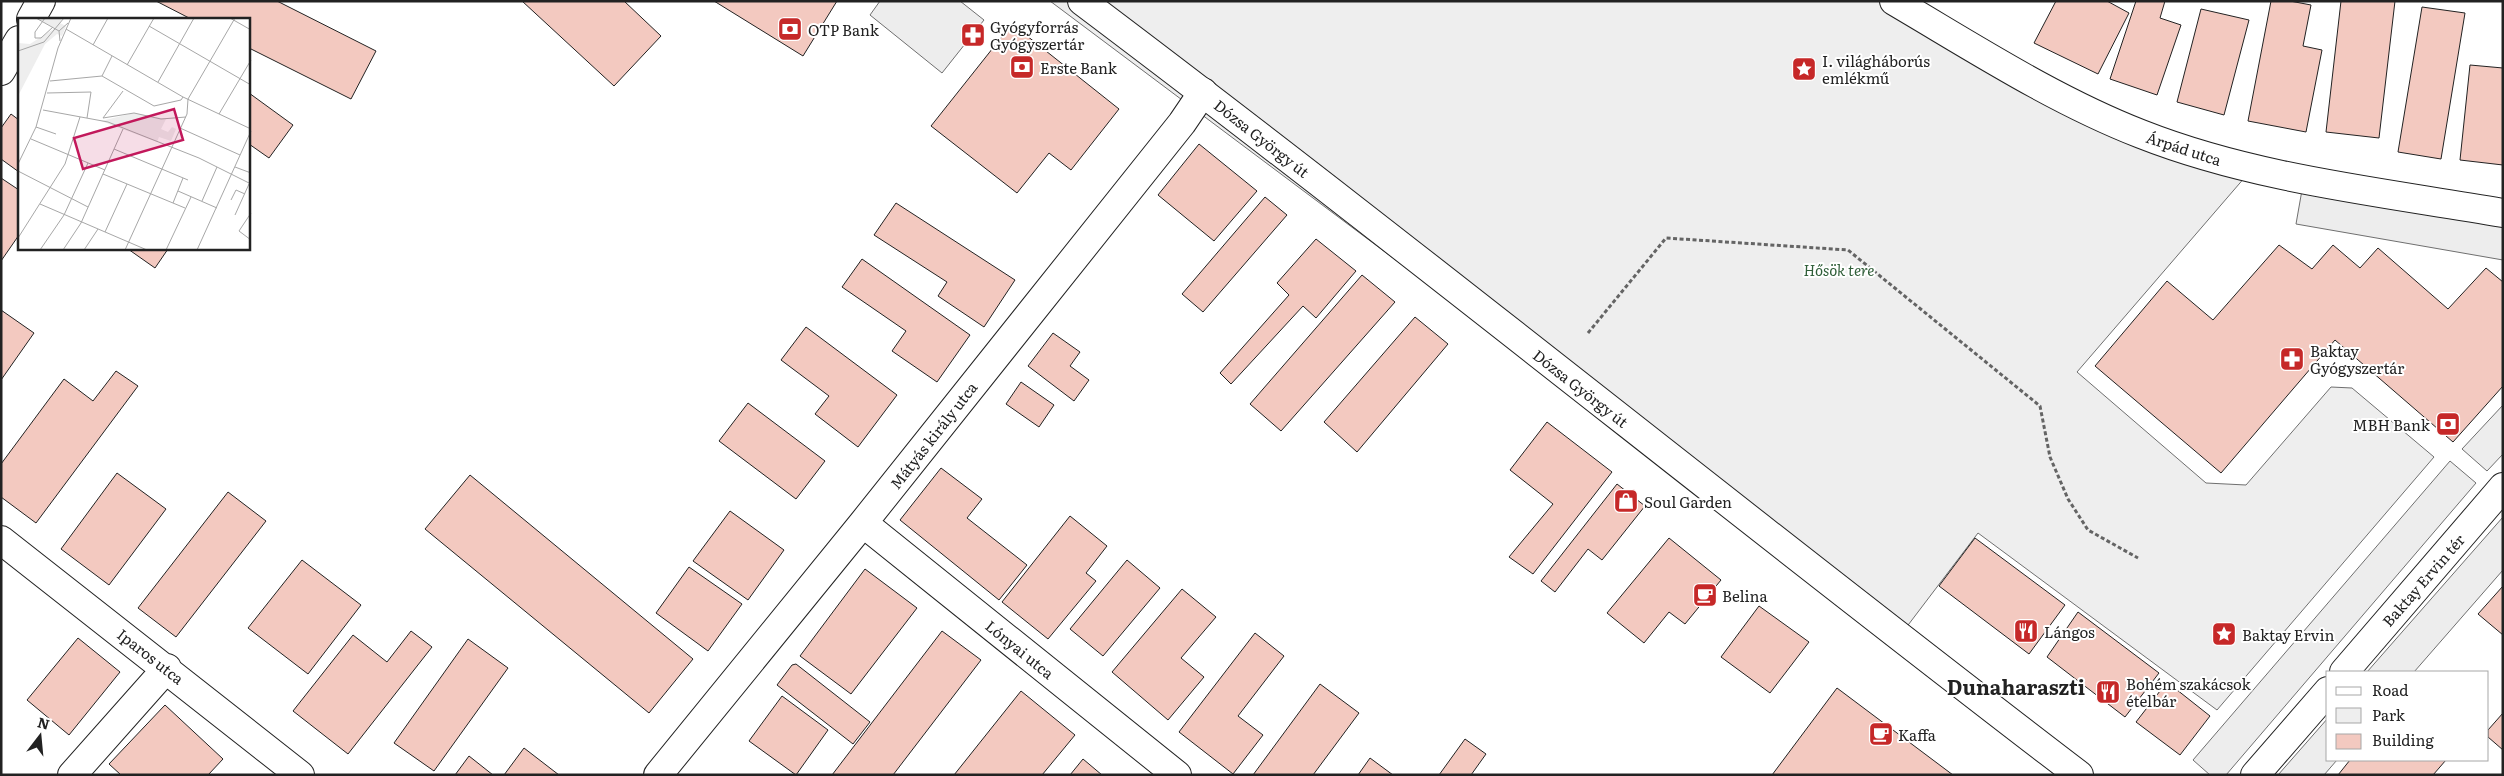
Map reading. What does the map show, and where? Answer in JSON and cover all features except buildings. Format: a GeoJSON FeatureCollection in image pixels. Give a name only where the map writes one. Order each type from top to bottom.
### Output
{"type":"FeatureCollection","features":[{"type":"Feature","properties":{"kind":"street"},"geometry":{"type":"LineString","coordinates":[[32,18],[41,1]]}},
{"type":"Feature","properties":{"kind":"street","name":"Dózsa György út"},"geometry":{"type":"LineString","coordinates":[[1082,1],[1203,92],[1884,625],[2080,775]]}},
{"type":"Feature","properties":{"kind":"street","name":"Árpád utca"},"geometry":{"type":"LineString","coordinates":[[1894,1],[2039,86],[2140,134],[2252,169],[2503,213]]}},
{"type":"Feature","properties":{"kind":"street"},"geometry":{"type":"LineString","coordinates":[[1,71],[18,42]]}},
{"type":"Feature","properties":{"kind":"street","name":"Mátyás király utca"},"geometry":{"type":"LineString","coordinates":[[658,775],[863,523],[1182,123],[1203,92]]}},
{"type":"Feature","properties":{"kind":"street","name":"Baktay Ervin tér"},"geometry":{"type":"LineString","coordinates":[[2345,671],[2503,487]]}},
{"type":"Feature","properties":{"kind":"street","name":"Lónyai utca"},"geometry":{"type":"LineString","coordinates":[[863,523],[1177,775]]}},
{"type":"Feature","properties":{"kind":"street","name":"Iparos utca"},"geometry":{"type":"LineString","coordinates":[[1,540],[300,775]]}},
{"type":"Feature","properties":{"kind":"street"},"geometry":{"type":"LineString","coordinates":[[72,775],[166,668]]}},
{"type":"Feature","properties":{"kind":"street"},"geometry":{"type":"LineString","coordinates":[[2255,775],[2326,693]]}},
{"type":"Feature","properties":{"kind":"path"},"geometry":{"type":"LineString","coordinates":[[1588,334],[1666,238],[1848,250],[2040,406],[2050,457],[2068,499],[2088,530],[2138,558]]}},
{"type":"Feature","properties":{"kind":"green space","name":"Hősök tere"},"geometry":{"type":"Polygon","coordinates":[[[1050,1],[1894,1],[2039,86],[2252,169],[2077,372],[2206,483],[2246,485],[2331,387],[2352,388],[2434,457],[2217,710],[1978,533],[1899,637],[1050,1]]]}},
{"type":"Feature","properties":{"kind":"shaded area"},"geometry":{"type":"Polygon","coordinates":[[[880,1],[960,1],[984,20],[942,73],[870,15],[880,1]]]}},
{"type":"Feature","properties":{"kind":"shaded area"},"geometry":{"type":"Polygon","coordinates":[[[2302,190],[2503,225],[2503,260],[2296,224],[2302,190]]]}},
{"type":"Feature","properties":{"kind":"shaded area"},"geometry":{"type":"Polygon","coordinates":[[[2503,405],[2503,454],[2487,471],[2462,449],[2503,405]]]}},
{"type":"Feature","properties":{"kind":"shaded area"},"geometry":{"type":"Polygon","coordinates":[[[2450,461],[2476,483],[2226,775],[2210,775],[2193,760],[2450,461]]]}},
{"type":"Feature","properties":{"kind":"shaded area"},"geometry":{"type":"Polygon","coordinates":[[[2503,517],[2503,570],[2415,671],[2368,671],[2503,517]]]}},
{"type":"Feature","properties":{"kind":"shaded area"},"geometry":{"type":"Polygon","coordinates":[[[2326,720],[2326,761],[2336,761],[2324,775],[2278,775],[2326,720]]]}},
{"type":"Feature","properties":{"kind":"place","name":"OTP Bank"},"geometry":{"type":"Point","coordinates":[790,29]}},
{"type":"Feature","properties":{"kind":"place","name":"Gyógyforrás Gyógyszertár"},"geometry":{"type":"Point","coordinates":[973,35]}},
{"type":"Feature","properties":{"kind":"place","name":"Erste Bank"},"geometry":{"type":"Point","coordinates":[1022,67]}},
{"type":"Feature","properties":{"kind":"place","name":"I. világháborús emlékmű"},"geometry":{"type":"Point","coordinates":[1804,69]}},
{"type":"Feature","properties":{"kind":"place","name":"Baktay Gyógyszertár"},"geometry":{"type":"Point","coordinates":[2292,359]}},
{"type":"Feature","properties":{"kind":"place","name":"MBH Bank"},"geometry":{"type":"Point","coordinates":[2448,424]}},
{"type":"Feature","properties":{"kind":"place","name":"Soul Garden"},"geometry":{"type":"Point","coordinates":[1626,501]}},
{"type":"Feature","properties":{"kind":"place","name":"Belina"},"geometry":{"type":"Point","coordinates":[1705,595]}},
{"type":"Feature","properties":{"kind":"place","name":"Lángos"},"geometry":{"type":"Point","coordinates":[2026,631]}},
{"type":"Feature","properties":{"kind":"place","name":"Baktay Ervin"},"geometry":{"type":"Point","coordinates":[2224,634]}},
{"type":"Feature","properties":{"kind":"place","name":"Bohém szakácsok ételbár"},"geometry":{"type":"Point","coordinates":[2108,692]}},
{"type":"Feature","properties":{"kind":"place","name":"Kaffa"},"geometry":{"type":"Point","coordinates":[1881,734]}},
{"type":"Feature","properties":{"kind":"district","name":"Dunaharaszti"},"geometry":{"type":"Point","coordinates":[2016,686]}}]}
